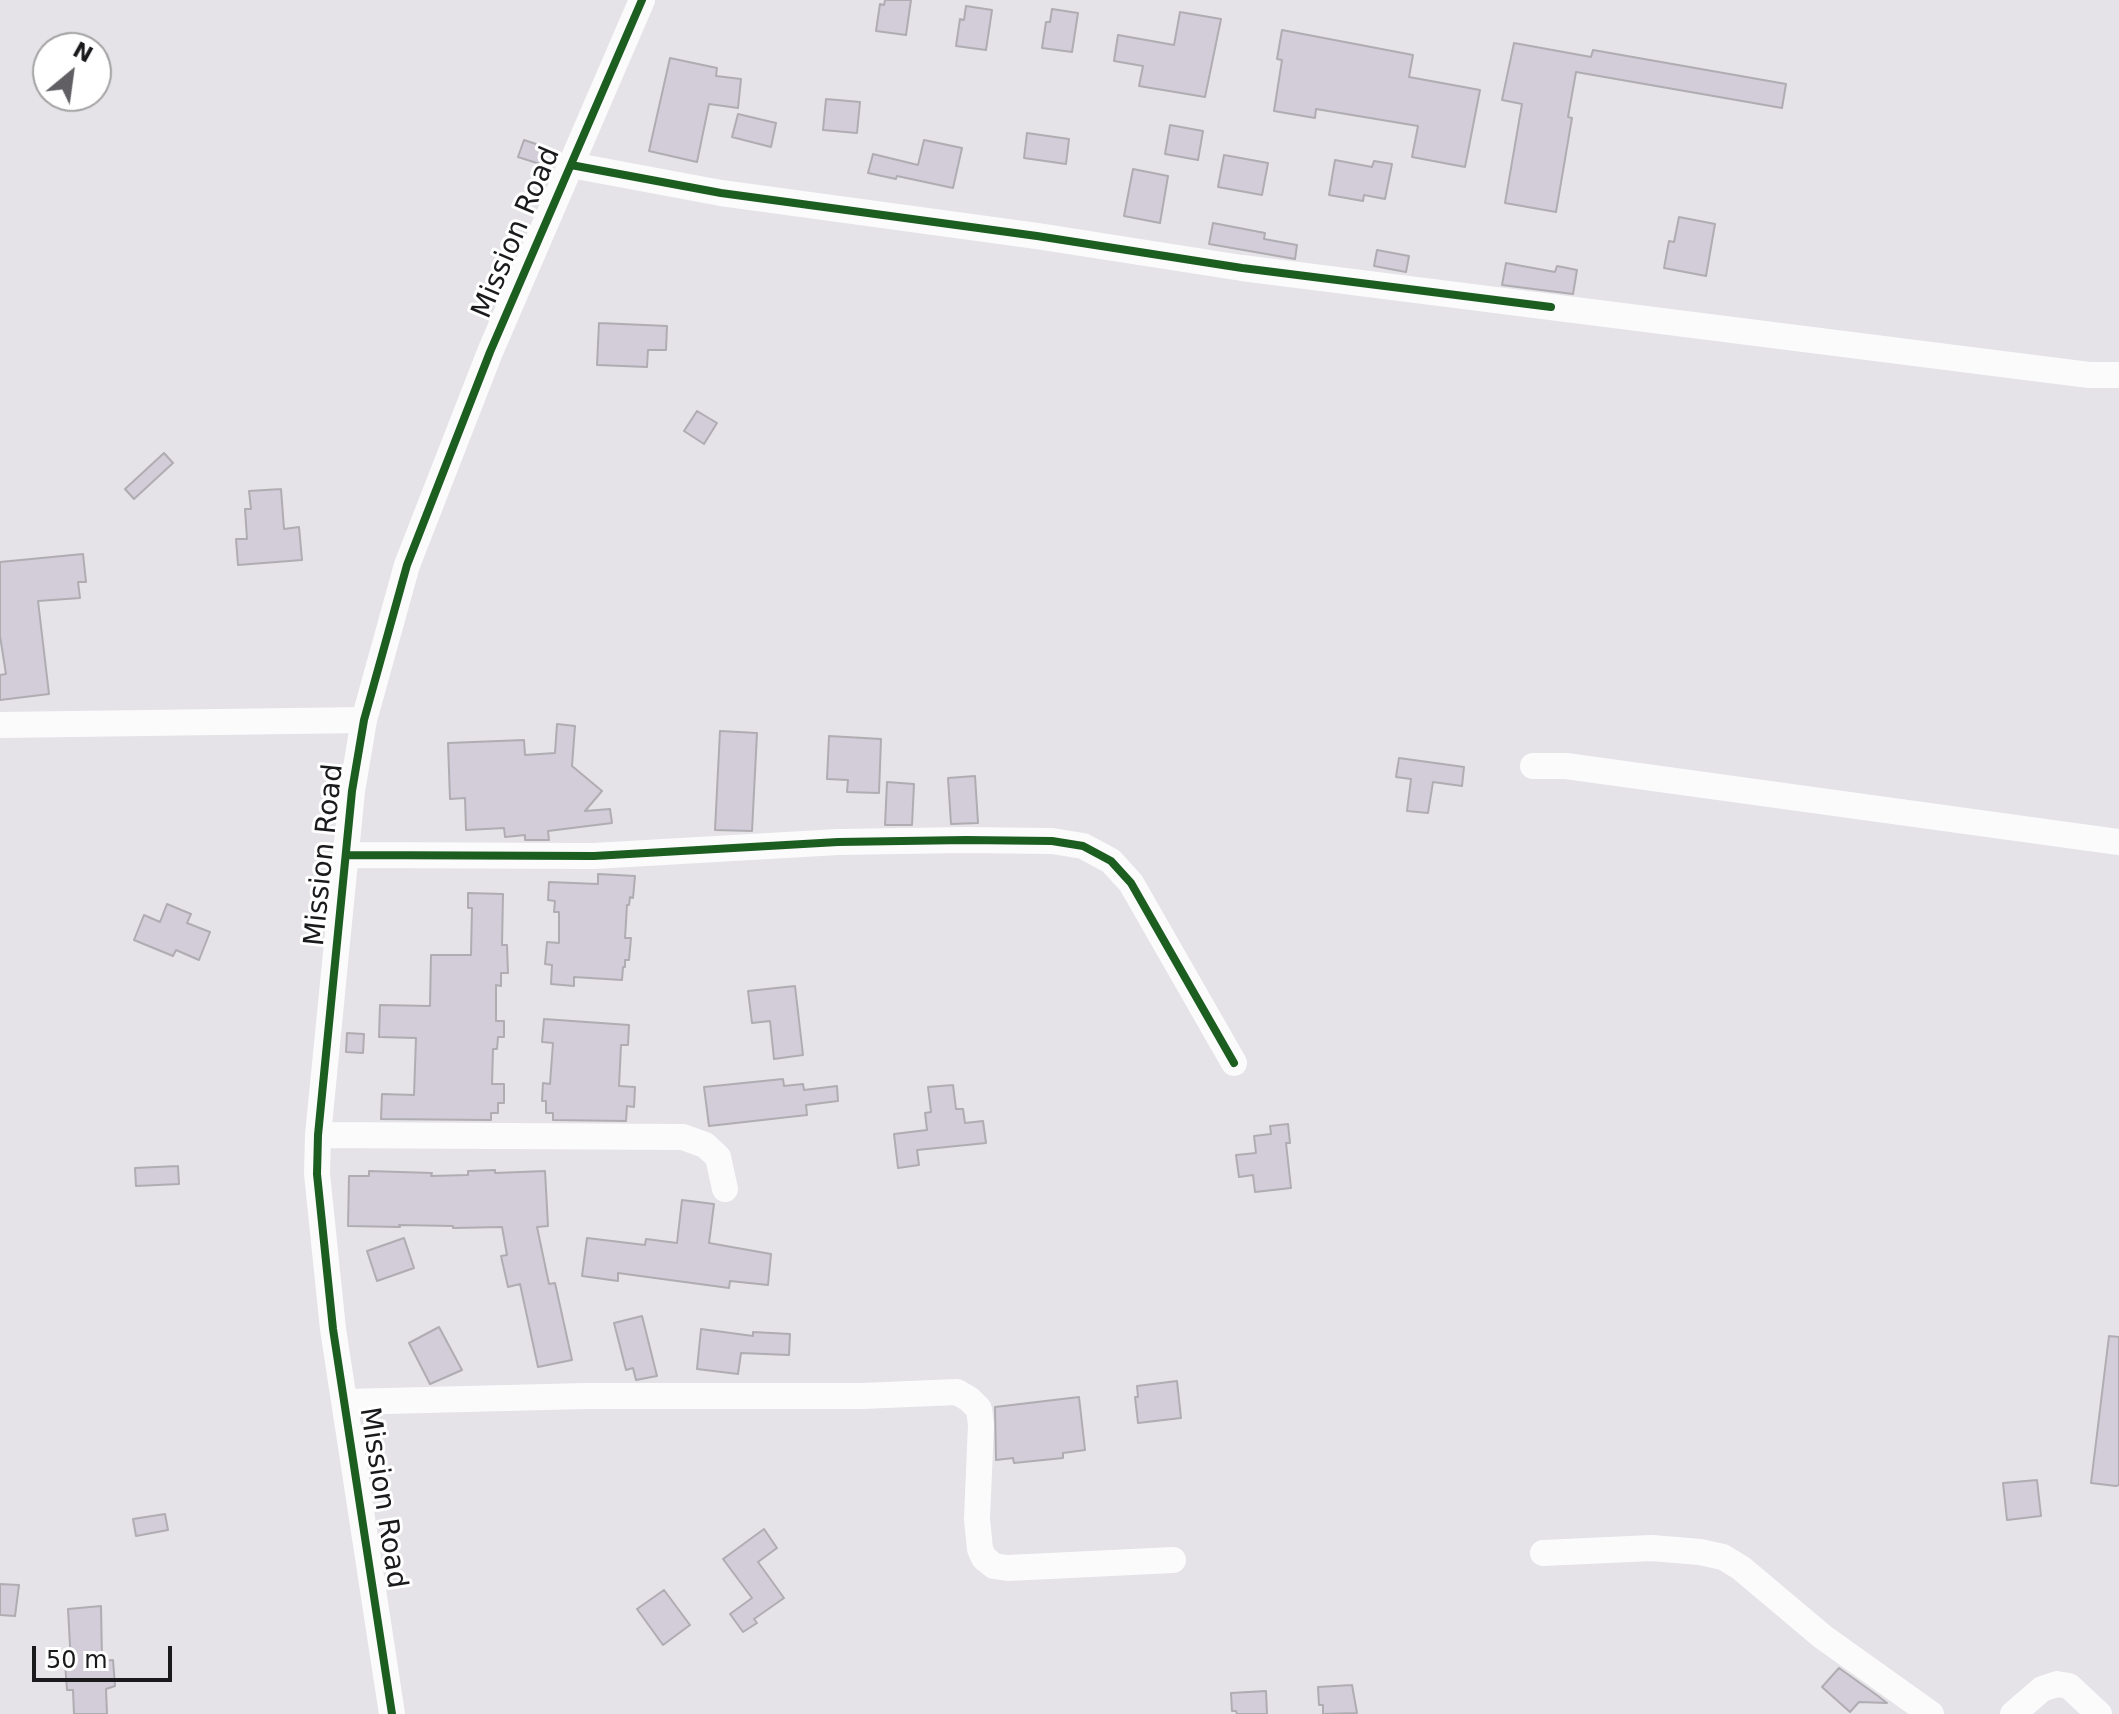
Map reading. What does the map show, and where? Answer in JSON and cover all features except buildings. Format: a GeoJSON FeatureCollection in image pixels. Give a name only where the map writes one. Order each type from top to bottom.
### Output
{"type":"FeatureCollection","features":[{"type":"Feature","properties":{"kind":"street","name":"Mission Road"},"geometry":{"type":"LineString","coordinates":[[392,1714],[333,1329],[317,1174],[318,1135],[352,791],[364,720],[407,565],[490,352],[642,0]]}},
{"type":"Feature","properties":{"kind":"street"},"geometry":{"type":"LineString","coordinates":[[571,165],[721,193],[1037,236],[1242,268],[2089,375],[2119,375]]}},
{"type":"Feature","properties":{"kind":"street"},"geometry":{"type":"LineString","coordinates":[[0,725],[364,720]]}},
{"type":"Feature","properties":{"kind":"street"},"geometry":{"type":"LineString","coordinates":[[1533,766],[1566,766],[2119,842]]}},
{"type":"Feature","properties":{"kind":"street"},"geometry":{"type":"LineString","coordinates":[[346,855],[594,856],[806,844],[966,840],[1052,841],[1083,846],[1111,861],[1131,883],[1234,1063]]}},
{"type":"Feature","properties":{"kind":"street"},"geometry":{"type":"LineString","coordinates":[[318,1135],[683,1137],[705,1145],[718,1157],[725,1189]]}},
{"type":"Feature","properties":{"kind":"street"},"geometry":{"type":"LineString","coordinates":[[346,1402],[586,1396],[862,1396],[957,1392],[979,1409],[977,1519],[980,1549],[984,1558],[994,1566],[1008,1568],[1173,1560]]}},
{"type":"Feature","properties":{"kind":"street"},"geometry":{"type":"LineString","coordinates":[[1543,1553],[1652,1548],[1723,1557],[1741,1568],[1823,1637],[1931,1714]]}},
{"type":"Feature","properties":{"kind":"street"},"geometry":{"type":"LineString","coordinates":[[2013,1714],[2042,1689],[2057,1684],[2069,1686],[2099,1714]]}},
{"type":"Feature","properties":{"kind":"cycle path"},"geometry":{"type":"LineString","coordinates":[[392,1714],[333,1329],[317,1174],[318,1135],[352,791],[364,720],[407,565],[490,352],[642,0]]}},
{"type":"Feature","properties":{"kind":"cycle path"},"geometry":{"type":"LineString","coordinates":[[571,165],[721,193],[1037,236],[1242,268],[1551,307]]}},
{"type":"Feature","properties":{"kind":"cycle path"},"geometry":{"type":"LineString","coordinates":[[346,855],[594,856],[838,842],[966,840],[1052,841],[1083,846],[1111,861],[1131,883],[1234,1063]]}}]}
